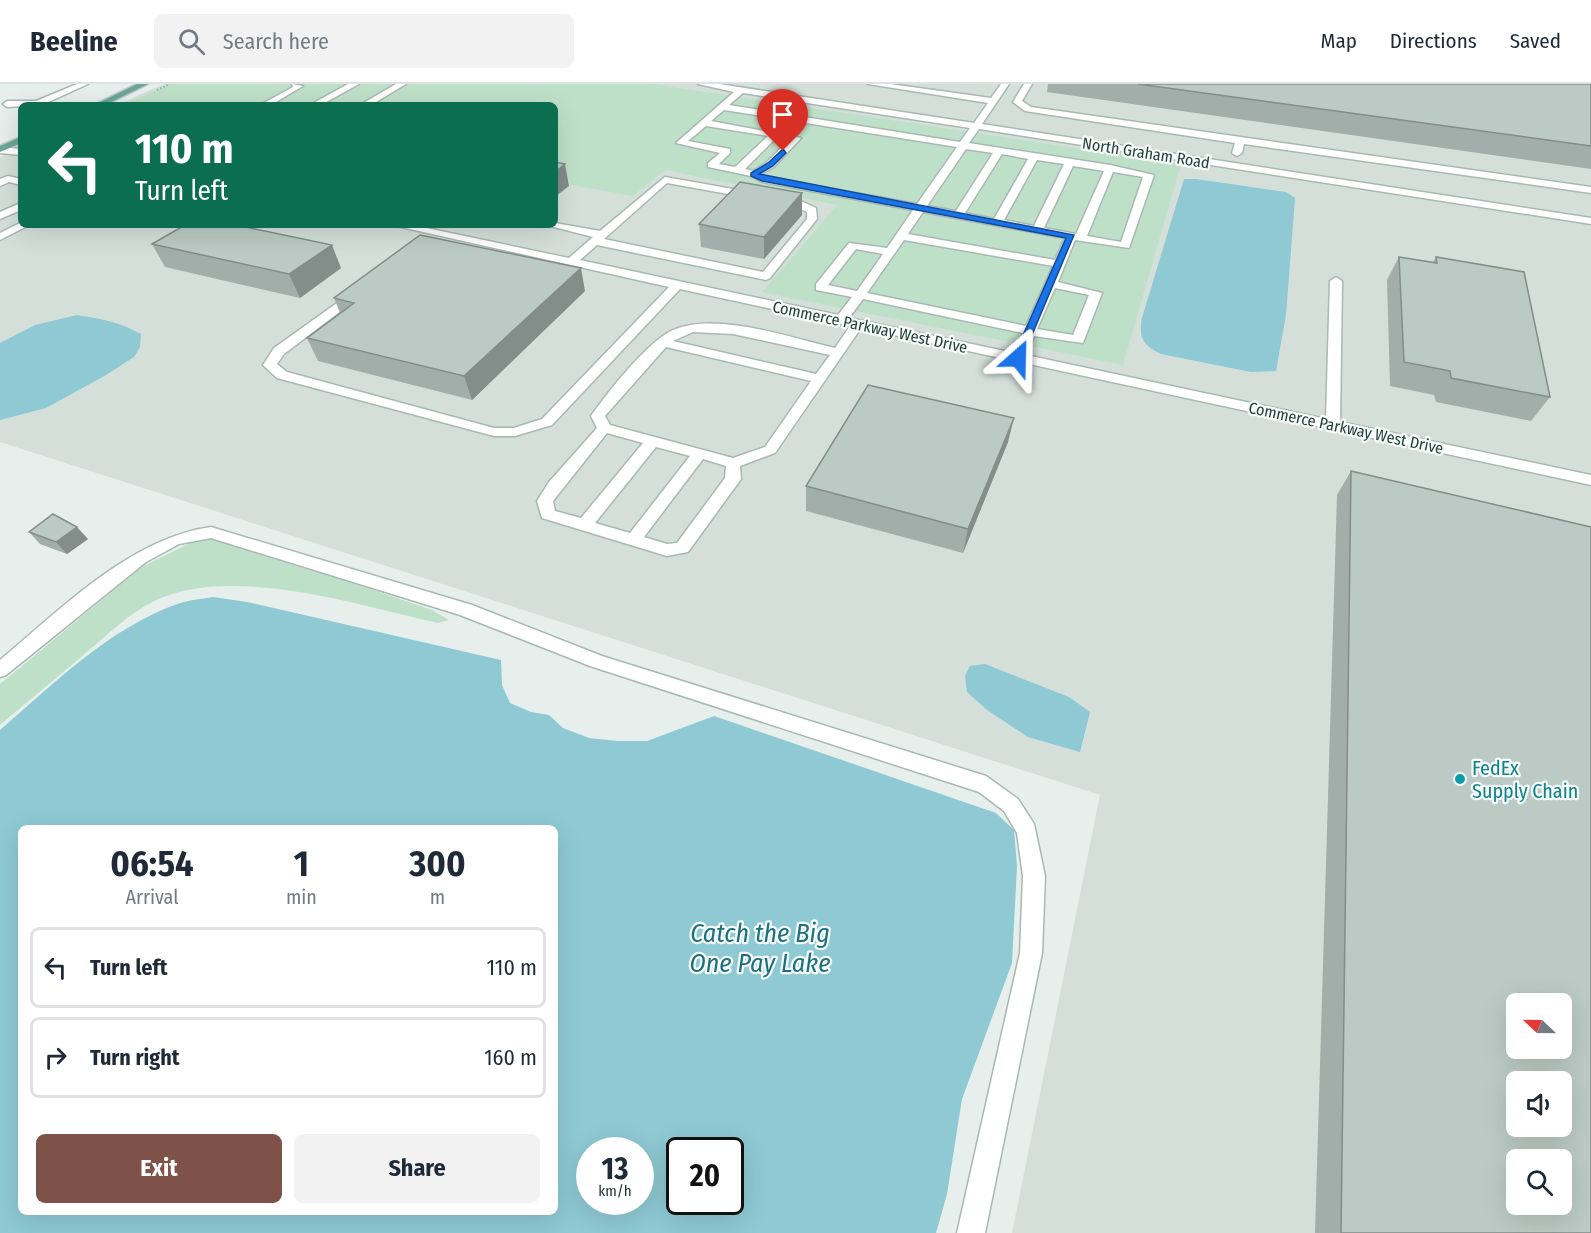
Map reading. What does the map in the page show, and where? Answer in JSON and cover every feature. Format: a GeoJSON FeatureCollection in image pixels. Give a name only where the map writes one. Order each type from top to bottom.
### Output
{"type":"FeatureCollection","features":[{"type":"Feature","properties":{"kind":"main road"},"geometry":{"type":"LineString","coordinates":[[105,102],[144,84]]}},
{"type":"Feature","properties":{"kind":"main road"},"geometry":{"type":"LineString","coordinates":[[0,149],[18,141]]}},
{"type":"Feature","properties":{"kind":"street"},"geometry":{"type":"LineString","coordinates":[[42,102],[84,84]]}},
{"type":"Feature","properties":{"kind":"street"},"geometry":{"type":"LineString","coordinates":[[270,102],[296,89],[299,86],[296,84]]}},
{"type":"Feature","properties":{"kind":"street"},"geometry":{"type":"LineString","coordinates":[[320,102],[354,84]]}},
{"type":"Feature","properties":{"kind":"street"},"geometry":{"type":"LineString","coordinates":[[369,102],[402,84]]}},
{"type":"Feature","properties":{"kind":"street","name":"North Graham Road"},"geometry":{"type":"LineString","coordinates":[[702,84],[1591,221]]}},
{"type":"Feature","properties":{"kind":"street"},"geometry":{"type":"LineString","coordinates":[[872,84],[993,101]]}},
{"type":"Feature","properties":{"kind":"street"},"geometry":{"type":"LineString","coordinates":[[841,320],[902,236],[1005,84]]}},
{"type":"Feature","properties":{"kind":"street"},"geometry":{"type":"LineString","coordinates":[[1028,84],[1017,102],[1028,109],[1591,190]]}},
{"type":"Feature","properties":{"kind":"street"},"geometry":{"type":"LineString","coordinates":[[741,90],[681,143],[738,140],[775,134],[796,138],[770,165],[754,174]]}},
{"type":"Feature","properties":{"kind":"street"},"geometry":{"type":"LineString","coordinates":[[2,105],[18,105]]}},
{"type":"Feature","properties":{"kind":"street"},"geometry":{"type":"LineString","coordinates":[[722,106],[1149,175],[1125,246],[762,179],[754,174],[712,165],[738,140]]}},
{"type":"Feature","properties":{"kind":"street"},"geometry":{"type":"LineString","coordinates":[[704,123],[738,140]]}},
{"type":"Feature","properties":{"kind":"street"},"geometry":{"type":"LineString","coordinates":[[738,170],[775,134]]}},
{"type":"Feature","properties":{"kind":"street"},"geometry":{"type":"LineString","coordinates":[[0,140],[18,141]]}},
{"type":"Feature","properties":{"kind":"street"},"geometry":{"type":"LineString","coordinates":[[1233,166],[1240,141]]}},
{"type":"Feature","properties":{"kind":"street"},"geometry":{"type":"LineString","coordinates":[[0,149],[18,152]]}},
{"type":"Feature","properties":{"kind":"street"},"geometry":{"type":"LineString","coordinates":[[958,216],[999,151]]}},
{"type":"Feature","properties":{"kind":"street"},"geometry":{"type":"LineString","coordinates":[[997,223],[1034,156]]}},
{"type":"Feature","properties":{"kind":"street"},"geometry":{"type":"LineString","coordinates":[[1037,230],[1070,162]]}},
{"type":"Feature","properties":{"kind":"street"},"geometry":{"type":"LineString","coordinates":[[1018,358],[1059,264],[1110,168]]}},
{"type":"Feature","properties":{"kind":"street"},"geometry":{"type":"LineString","coordinates":[[0,183],[8,179],[18,181]]}},
{"type":"Feature","properties":{"kind":"street"},"geometry":{"type":"LineString","coordinates":[[558,227],[599,238],[766,276],[812,219],[812,210],[797,203],[665,180],[599,238],[571,262]]}},
{"type":"Feature","properties":{"kind":"street"},"geometry":{"type":"LineString","coordinates":[[0,216],[18,207]]}},
{"type":"Feature","properties":{"kind":"street"},"geometry":{"type":"LineString","coordinates":[[0,237],[18,228]]}},
{"type":"Feature","properties":{"kind":"street","name":"Commerce Parkway West Drive"},"geometry":{"type":"LineString","coordinates":[[411,228],[1591,480]]}},
{"type":"Feature","properties":{"kind":"street"},"geometry":{"type":"LineString","coordinates":[[420,247],[438,234]]}},
{"type":"Feature","properties":{"kind":"street"},"geometry":{"type":"LineString","coordinates":[[902,236],[1059,264]]}},
{"type":"Feature","properties":{"kind":"street"},"geometry":{"type":"LineString","coordinates":[[890,252],[853,245],[820,287],[1077,340],[1096,293],[1051,284]]}},
{"type":"Feature","properties":{"kind":"street"},"geometry":{"type":"LineString","coordinates":[[374,280],[279,351],[270,365],[282,375],[494,432],[515,432],[547,422],[676,285]]}},
{"type":"Feature","properties":{"kind":"street"},"geometry":{"type":"LineString","coordinates":[[1333,426],[1336,281]]}},
{"type":"Feature","properties":{"kind":"street"},"geometry":{"type":"LineString","coordinates":[[838,353],[713,327],[676,333],[632,375],[598,416],[604,428],[733,463],[771,450],[821,379],[858,324]]}},
{"type":"Feature","properties":{"kind":"street"},"geometry":{"type":"LineString","coordinates":[[665,343],[821,379]]}},
{"type":"Feature","properties":{"kind":"street"},"geometry":{"type":"LineString","coordinates":[[604,428],[554,486],[545,501],[548,514],[667,550],[682,548],[733,479],[733,463]]}},
{"type":"Feature","properties":{"kind":"street"},"geometry":{"type":"LineString","coordinates":[[583,526],[653,441]]}},
{"type":"Feature","properties":{"kind":"street"},"geometry":{"type":"LineString","coordinates":[[633,540],[699,454]]}},
{"type":"Feature","properties":{"kind":"street"},"geometry":{"type":"LineString","coordinates":[[0,670],[130,564],[179,538],[211,532],[466,610],[596,661],[986,785],[1011,805],[1028,831],[1034,876],[1032,942],[971,1233]]}},
{"type":"Feature","properties":{"kind":"shaded area"},"geometry":{"type":"Polygon","coordinates":[[[164,84],[1591,84],[1591,1233],[1012,1233],[1100,795],[0,442],[0,157],[18,149],[18,228],[558,228],[558,102],[124,102],[164,84]]]}},
{"type":"Feature","properties":{"kind":"green space"},"geometry":{"type":"Polygon","coordinates":[[[170,84],[653,84],[1181,164],[1123,365],[762,292],[837,205],[665,170],[633,196],[558,183],[558,102],[131,102],[170,84]]]}},
{"type":"Feature","properties":{"kind":"green space"},"geometry":{"type":"Polygon","coordinates":[[[227,540],[432,610],[449,620],[438,623],[294,591],[218,586],[183,591],[152,602],[135,612],[0,725],[0,684],[142,567],[194,541],[227,540]]]}},
{"type":"Feature","properties":{"kind":"water"},"geometry":{"type":"Polygon","coordinates":[[[1184,179],[1286,192],[1295,198],[1286,315],[1276,371],[1251,372],[1161,354],[1150,348],[1143,340],[1142,318],[1184,179]]]}},
{"type":"Feature","properties":{"kind":"water"},"geometry":{"type":"Polygon","coordinates":[[[77,315],[118,324],[141,334],[140,347],[134,357],[46,408],[0,420],[0,343],[35,325],[77,315]]]}},
{"type":"Feature","properties":{"kind":"water","name":"Catch the Big One Pay Lake"},"geometry":{"type":"Polygon","coordinates":[[[213,597],[247,602],[501,660],[502,685],[510,703],[531,712],[549,715],[563,728],[589,738],[647,741],[714,716],[996,813],[1014,830],[1017,866],[1012,963],[962,1099],[947,1194],[936,1233],[0,1233],[0,730],[105,642],[152,615],[177,604],[213,597]]]}},
{"type":"Feature","properties":{"kind":"water"},"geometry":{"type":"Polygon","coordinates":[[[985,664],[1069,697],[1090,712],[1080,752],[1028,737],[987,710],[967,692],[965,676],[970,666],[985,664]]]}},
{"type":"Feature","properties":{"kind":"building"},"geometry":{"type":"Polygon","coordinates":[[[1138,84],[1591,84],[1591,146],[1138,84]]]}},
{"type":"Feature","properties":{"kind":"building"},"geometry":{"type":"Polygon","coordinates":[[[558,163],[565,164],[558,170],[558,163]]]}},
{"type":"Feature","properties":{"kind":"building"},"geometry":{"type":"Polygon","coordinates":[[[740,182],[802,193],[764,237],[699,224],[740,182]]]}},
{"type":"Feature","properties":{"kind":"building"},"geometry":{"type":"Polygon","coordinates":[[[180,228],[250,228],[332,245],[289,274],[152,244],[180,228]]]}},
{"type":"Feature","properties":{"kind":"building"},"geometry":{"type":"Polygon","coordinates":[[[420,235],[581,268],[464,376],[307,338],[354,303],[334,298],[420,235]]]}},
{"type":"Feature","properties":{"kind":"building"},"geometry":{"type":"Polygon","coordinates":[[[1399,257],[1437,263],[1436,257],[1524,272],[1550,397],[1451,378],[1450,371],[1404,362],[1399,257]]]}},
{"type":"Feature","properties":{"kind":"building"},"geometry":{"type":"Polygon","coordinates":[[[868,385],[1014,418],[968,529],[806,486],[868,385]]]}},
{"type":"Feature","properties":{"kind":"building","name":"FedEx Supply Chain"},"geometry":{"type":"Polygon","coordinates":[[[1351,471],[1591,527],[1591,1233],[1341,1233],[1351,471]]]}},
{"type":"Feature","properties":{"kind":"building"},"geometry":{"type":"Polygon","coordinates":[[[53,514],[77,527],[56,542],[29,532],[53,514]]]}},
{"type":"Feature","properties":{"kind":"place","name":"FedEx Supply Chain"},"geometry":{"type":"Point","coordinates":[1460,779]}},
{"type":"Feature","properties":{"kind":"route"},"geometry":{"type":"LineString","coordinates":[[783,151],[770,165],[754,174],[762,179],[1071,236],[1018,358]]}}]}
